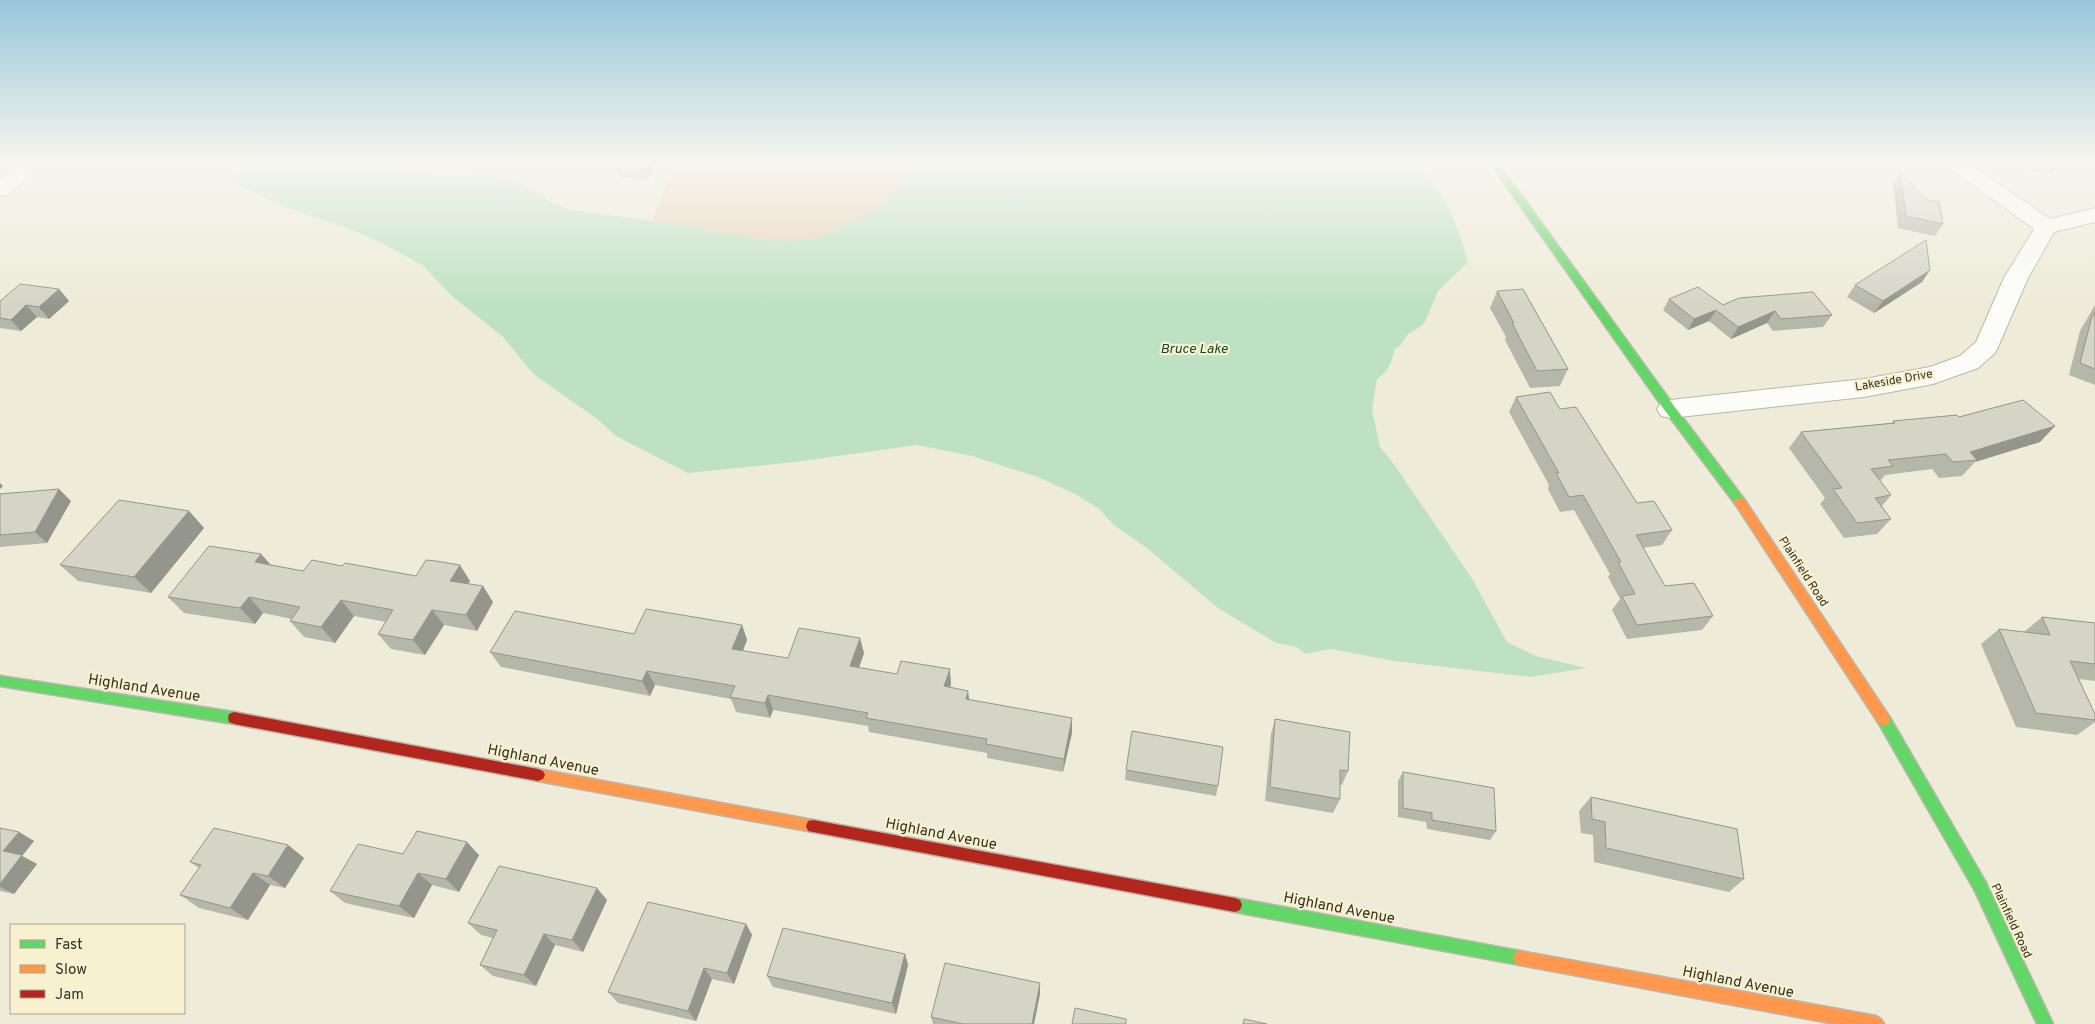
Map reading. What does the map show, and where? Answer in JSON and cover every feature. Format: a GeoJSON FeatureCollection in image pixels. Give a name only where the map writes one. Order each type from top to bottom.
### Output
{"type":"FeatureCollection","features":[{"type":"Feature","properties":{"kind":"street","name":"Plainfield Road"},"geometry":{"type":"LineString","coordinates":[[1528,211],[1670,409],[1739,500],[1887,724],[1980,886],[2045,1024]]}},
{"type":"Feature","properties":{"kind":"street"},"geometry":{"type":"LineString","coordinates":[[2023,211],[2046,227],[2095,215]]}},
{"type":"Feature","properties":{"kind":"street","name":"Lakeside Drive"},"geometry":{"type":"LineString","coordinates":[[1670,409],[1864,388],[1933,375],[1969,362],[1986,347],[2016,278],[2046,227]]}},
{"type":"Feature","properties":{"kind":"street","name":"Highland Avenue"},"geometry":{"type":"LineString","coordinates":[[0,681],[205,713],[1876,1024]]}},
{"type":"Feature","properties":{"kind":"shaded area"},"geometry":{"type":"Polygon","coordinates":[[[656,211],[871,211],[819,237],[796,241],[766,240],[652,221],[656,211]]]}},
{"type":"Feature","properties":{"kind":"water","name":"Bruce Lake"},"geometry":{"type":"Polygon","coordinates":[[[296,211],[576,211],[689,226],[766,240],[796,241],[819,237],[871,211],[1449,211],[1460,235],[1468,262],[1438,291],[1424,324],[1408,334],[1400,346],[1395,349],[1389,366],[1377,379],[1372,410],[1380,447],[1471,577],[1507,642],[1536,656],[1586,668],[1530,677],[1395,661],[1330,649],[1305,654],[1297,647],[1276,643],[1218,608],[1148,549],[1114,525],[1098,508],[1077,495],[1038,477],[972,456],[917,445],[795,462],[688,473],[616,436],[596,418],[539,378],[503,337],[452,296],[422,265],[382,243],[342,226],[296,211]]]}},
{"type":"Feature","properties":{"kind":"building"},"geometry":{"type":"Polygon","coordinates":[[[1905,211],[1941,211],[1943,224],[1906,216],[1905,211]]]}},
{"type":"Feature","properties":{"kind":"building"},"geometry":{"type":"Polygon","coordinates":[[[1926,240],[1930,270],[1883,301],[1855,285],[1926,240]]]}},
{"type":"Feature","properties":{"kind":"building"},"geometry":{"type":"Polygon","coordinates":[[[20,284],[59,289],[39,307],[26,305],[11,320],[0,318],[0,301],[20,284]]]}},
{"type":"Feature","properties":{"kind":"building"},"geometry":{"type":"Polygon","coordinates":[[[1698,287],[1723,305],[1739,298],[1813,292],[1832,315],[1781,319],[1775,311],[1738,327],[1716,310],[1694,319],[1669,299],[1698,287]]]}},
{"type":"Feature","properties":{"kind":"building"},"geometry":{"type":"Polygon","coordinates":[[[1523,289],[1568,369],[1537,371],[1497,291],[1523,289]]]}},
{"type":"Feature","properties":{"kind":"building"},"geometry":{"type":"Polygon","coordinates":[[[2095,312],[2095,369],[2080,363],[2091,320],[2095,312]]]}},
{"type":"Feature","properties":{"kind":"building"},"geometry":{"type":"Polygon","coordinates":[[[1550,392],[1560,409],[1576,407],[1637,503],[1654,501],[1672,530],[1636,535],[1665,586],[1694,583],[1713,616],[1637,625],[1622,596],[1635,594],[1618,562],[1621,562],[1583,495],[1569,497],[1556,473],[1559,473],[1516,397],[1550,392]]]}},
{"type":"Feature","properties":{"kind":"building"},"geometry":{"type":"Polygon","coordinates":[[[2023,400],[2055,426],[1970,452],[1977,460],[1953,462],[1946,454],[1888,460],[1893,466],[1871,469],[1891,495],[1875,498],[1891,519],[1857,523],[1833,489],[1842,488],[1801,432],[1895,423],[1893,421],[1957,415],[1959,417],[2023,400]]]}},
{"type":"Feature","properties":{"kind":"building"},"geometry":{"type":"Polygon","coordinates":[[[59,489],[35,532],[0,535],[0,494],[59,489]]]}},
{"type":"Feature","properties":{"kind":"building"},"geometry":{"type":"Polygon","coordinates":[[[119,500],[189,511],[134,577],[60,565],[119,500]]]}},
{"type":"Feature","properties":{"kind":"building"},"geometry":{"type":"Polygon","coordinates":[[[209,546],[261,554],[255,562],[303,571],[312,560],[342,566],[345,563],[416,576],[426,560],[436,561],[460,565],[450,581],[483,586],[466,615],[432,610],[413,640],[378,634],[393,610],[341,600],[321,627],[290,621],[300,607],[249,597],[240,608],[168,597],[209,546]]]}},
{"type":"Feature","properties":{"kind":"building"},"geometry":{"type":"Polygon","coordinates":[[[646,609],[742,625],[732,649],[788,658],[799,628],[860,638],[850,666],[897,674],[901,661],[950,669],[944,686],[968,691],[966,699],[1072,718],[1064,759],[986,744],[987,739],[866,718],[868,713],[768,695],[765,703],[730,697],[735,686],[647,671],[642,681],[490,652],[515,611],[634,634],[646,609]]]}},
{"type":"Feature","properties":{"kind":"building"},"geometry":{"type":"Polygon","coordinates":[[[2042,617],[2095,623],[2095,664],[2070,661],[2095,714],[2095,720],[2036,713],[1999,629],[2050,635],[2042,617]]]}},
{"type":"Feature","properties":{"kind":"building"},"geometry":{"type":"Polygon","coordinates":[[[1275,719],[1350,732],[1348,771],[1340,770],[1340,799],[1270,787],[1275,719]]]}},
{"type":"Feature","properties":{"kind":"building"},"geometry":{"type":"Polygon","coordinates":[[[1132,731],[1223,747],[1218,786],[1126,770],[1132,731]]]}},
{"type":"Feature","properties":{"kind":"building"},"geometry":{"type":"Polygon","coordinates":[[[1403,772],[1494,788],[1496,831],[1432,820],[1432,813],[1403,808],[1403,772]]]}},
{"type":"Feature","properties":{"kind":"building"},"geometry":{"type":"Polygon","coordinates":[[[1591,797],[1737,829],[1744,879],[1606,848],[1605,822],[1592,819],[1591,797]]]}},
{"type":"Feature","properties":{"kind":"building"},"geometry":{"type":"Polygon","coordinates":[[[0,828],[19,832],[3,851],[22,855],[0,884],[0,828]]]}},
{"type":"Feature","properties":{"kind":"building"},"geometry":{"type":"Polygon","coordinates":[[[214,828],[288,845],[268,876],[253,873],[230,908],[180,895],[201,865],[190,862],[214,828]]]}},
{"type":"Feature","properties":{"kind":"building"},"geometry":{"type":"Polygon","coordinates":[[[417,831],[467,842],[446,879],[418,873],[399,906],[330,891],[358,844],[403,854],[417,831]]]}},
{"type":"Feature","properties":{"kind":"building"},"geometry":{"type":"Polygon","coordinates":[[[499,866],[597,888],[572,940],[544,934],[524,975],[480,965],[497,930],[468,923],[499,866]]]}},
{"type":"Feature","properties":{"kind":"building"},"geometry":{"type":"Polygon","coordinates":[[[648,902],[746,924],[727,973],[704,968],[688,1011],[608,992],[648,902]]]}},
{"type":"Feature","properties":{"kind":"building"},"geometry":{"type":"Polygon","coordinates":[[[783,928],[905,954],[892,1003],[767,976],[783,928]]]}},
{"type":"Feature","properties":{"kind":"building"},"geometry":{"type":"Polygon","coordinates":[[[945,963],[1040,983],[1032,1024],[963,1024],[931,1017],[945,963]]]}},
{"type":"Feature","properties":{"kind":"building"},"geometry":{"type":"Polygon","coordinates":[[[1075,1008],[1126,1019],[1126,1024],[1072,1024],[1075,1008]]]}},
{"type":"Feature","properties":{"kind":"building"},"geometry":{"type":"Polygon","coordinates":[[[1244,1019],[1267,1024],[1243,1024],[1244,1019]]]}},
{"type":"Feature","properties":{"kind":"traffic: fast"},"geometry":{"type":"LineString","coordinates":[[1528,211],[1670,409],[1740,502]]}},
{"type":"Feature","properties":{"kind":"traffic: fast"},"geometry":{"type":"LineString","coordinates":[[0,681],[234,718]]}},
{"type":"Feature","properties":{"kind":"traffic: fast"},"geometry":{"type":"LineString","coordinates":[[1884,720],[1980,886],[2045,1024]]}},
{"type":"Feature","properties":{"kind":"traffic: fast"},"geometry":{"type":"LineString","coordinates":[[1235,905],[1520,958]]}},
{"type":"Feature","properties":{"kind":"traffic: slow"},"geometry":{"type":"LineString","coordinates":[[1740,502],[1884,720]]}},
{"type":"Feature","properties":{"kind":"traffic: slow"},"geometry":{"type":"LineString","coordinates":[[538,775],[813,826]]}},
{"type":"Feature","properties":{"kind":"traffic: slow"},"geometry":{"type":"LineString","coordinates":[[1520,958],[1876,1024]]}},
{"type":"Feature","properties":{"kind":"traffic: jam"},"geometry":{"type":"LineString","coordinates":[[234,718],[538,775]]}},
{"type":"Feature","properties":{"kind":"traffic: jam"},"geometry":{"type":"LineString","coordinates":[[813,826],[1235,905]]}}]}
